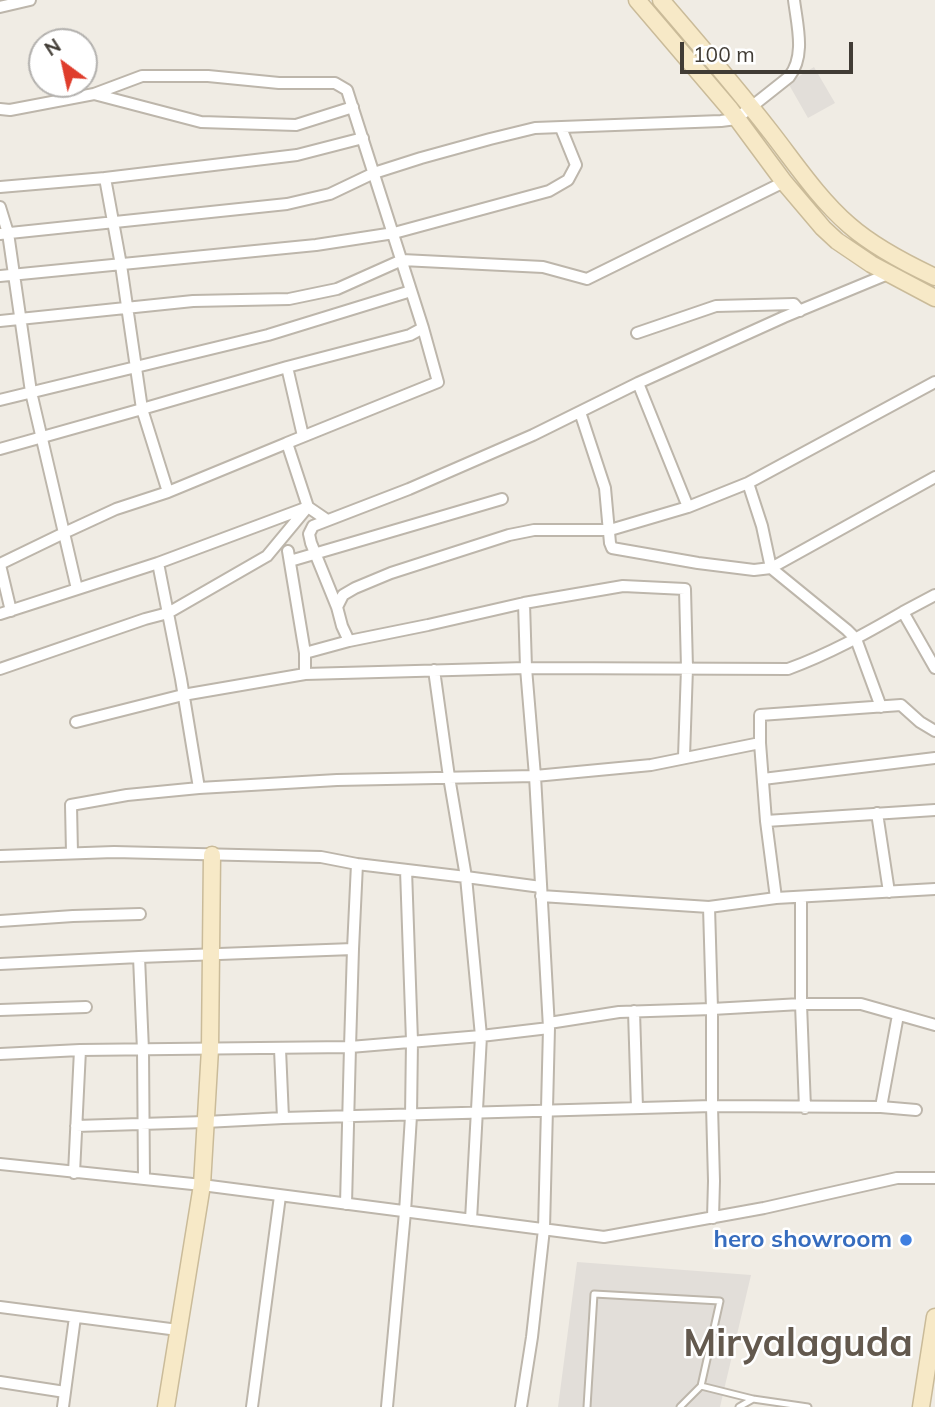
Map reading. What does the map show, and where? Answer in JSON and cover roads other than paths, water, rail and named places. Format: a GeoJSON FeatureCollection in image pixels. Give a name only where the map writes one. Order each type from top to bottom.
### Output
{"type":"FeatureCollection","features":[{"type":"Feature","properties":{"kind":"main road"},"geometry":{"type":"LineString","coordinates":[[637,0],[736,118],[816,220],[837,241],[888,274],[935,298]]}},
{"type":"Feature","properties":{"kind":"main road"},"geometry":{"type":"LineString","coordinates":[[661,0],[814,187],[850,226],[884,250],[935,277]]}},
{"type":"Feature","properties":{"kind":"main road"},"geometry":{"type":"LineString","coordinates":[[166,1407],[202,1185],[210,1049],[212,855]]}},
{"type":"Feature","properties":{"kind":"main road"},"geometry":{"type":"LineString","coordinates":[[921,1407],[935,1317]]}},
{"type":"Feature","properties":{"kind":"street"},"geometry":{"type":"LineString","coordinates":[[0,7],[30,0]]}},
{"type":"Feature","properties":{"kind":"street"},"geometry":{"type":"LineString","coordinates":[[4,233],[287,204],[330,194],[374,173],[535,128],[721,121],[736,118],[789,77],[795,69],[799,59],[794,0]]}},
{"type":"Feature","properties":{"kind":"street"},"geometry":{"type":"LineString","coordinates":[[98,92],[142,76],[208,76],[279,83],[335,83],[347,90],[394,233],[438,382],[168,492],[116,509],[0,565],[6,612],[158,563],[308,507]]}},
{"type":"Feature","properties":{"kind":"street"},"geometry":{"type":"LineString","coordinates":[[98,95],[201,122],[296,125],[353,107]]}},
{"type":"Feature","properties":{"kind":"street"},"geometry":{"type":"LineString","coordinates":[[0,109],[10,110],[73,98]]}},
{"type":"Feature","properties":{"kind":"street"},"geometry":{"type":"LineString","coordinates":[[0,276],[316,245],[394,233],[549,191],[568,180],[576,165],[561,128]]}},
{"type":"Feature","properties":{"kind":"street"},"geometry":{"type":"LineString","coordinates":[[0,187],[105,178],[297,155],[363,138]]}},
{"type":"Feature","properties":{"kind":"street"},"geometry":{"type":"LineString","coordinates":[[105,178],[142,409],[168,492]]}},
{"type":"Feature","properties":{"kind":"street"},"geometry":{"type":"LineString","coordinates":[[0,321],[193,301],[289,299],[337,289],[402,260],[543,267],[587,279],[784,182]]}},
{"type":"Feature","properties":{"kind":"street"},"geometry":{"type":"LineString","coordinates":[[0,207],[15,275],[31,392],[77,589]]}},
{"type":"Feature","properties":{"kind":"street"},"geometry":{"type":"LineString","coordinates":[[349,641],[311,543],[309,534],[313,526],[409,489],[533,435],[638,383],[888,274]]}},
{"type":"Feature","properties":{"kind":"street"},"geometry":{"type":"LineString","coordinates":[[0,400],[268,335],[411,291]]}},
{"type":"Feature","properties":{"kind":"street"},"geometry":{"type":"LineString","coordinates":[[637,333],[716,306],[794,304],[800,311]]}},
{"type":"Feature","properties":{"kind":"street"},"geometry":{"type":"LineString","coordinates":[[0,449],[287,367],[410,335],[423,327]]}},
{"type":"Feature","properties":{"kind":"street"},"geometry":{"type":"LineString","coordinates":[[287,367],[303,436]]}},
{"type":"Feature","properties":{"kind":"street"},"geometry":{"type":"LineString","coordinates":[[337,607],[343,595],[355,587],[509,535],[534,530],[610,530],[688,507],[748,483],[935,382]]}},
{"type":"Feature","properties":{"kind":"street"},"geometry":{"type":"LineString","coordinates":[[638,383],[688,507]]}},
{"type":"Feature","properties":{"kind":"street"},"geometry":{"type":"LineString","coordinates":[[580,412],[605,488],[612,548],[698,563],[754,570],[771,568],[935,477]]}},
{"type":"Feature","properties":{"kind":"street"},"geometry":{"type":"LineString","coordinates":[[287,443],[308,507],[327,520]]}},
{"type":"Feature","properties":{"kind":"street"},"geometry":{"type":"LineString","coordinates":[[748,483],[762,526],[771,568],[856,639],[881,707]]}},
{"type":"Feature","properties":{"kind":"street"},"geometry":{"type":"LineString","coordinates":[[305,674],[305,653],[289,556],[316,553],[502,499]]}},
{"type":"Feature","properties":{"kind":"street"},"geometry":{"type":"LineString","coordinates":[[0,669],[167,610],[267,556],[308,507]]}},
{"type":"Feature","properties":{"kind":"street"},"geometry":{"type":"LineString","coordinates":[[158,563],[199,788]]}},
{"type":"Feature","properties":{"kind":"street"},"geometry":{"type":"LineString","coordinates":[[305,653],[524,603],[623,586],[685,589],[687,668],[684,757]]}},
{"type":"Feature","properties":{"kind":"street"},"geometry":{"type":"LineString","coordinates":[[76,722],[183,695],[305,674],[526,668],[788,669],[856,639],[935,595]]}},
{"type":"Feature","properties":{"kind":"street"},"geometry":{"type":"LineString","coordinates":[[521,1407],[544,1229],[549,1025],[524,603]]}},
{"type":"Feature","properties":{"kind":"street"},"geometry":{"type":"LineString","coordinates":[[903,612],[935,668]]}},
{"type":"Feature","properties":{"kind":"street"},"geometry":{"type":"LineString","coordinates":[[434,670],[466,877],[481,1036],[471,1220]]}},
{"type":"Feature","properties":{"kind":"street"},"geometry":{"type":"LineString","coordinates":[[776,898],[766,821],[760,715],[901,705],[935,731]]}},
{"type":"Feature","properties":{"kind":"street"},"geometry":{"type":"LineString","coordinates":[[72,853],[71,805],[127,795],[337,780],[535,776],[650,765],[760,743]]}},
{"type":"Feature","properties":{"kind":"street"},"geometry":{"type":"LineString","coordinates":[[763,779],[935,758]]}},
{"type":"Feature","properties":{"kind":"street"},"geometry":{"type":"LineString","coordinates":[[766,821],[935,810]]}},
{"type":"Feature","properties":{"kind":"street"},"geometry":{"type":"LineString","coordinates":[[877,813],[889,892]]}},
{"type":"Feature","properties":{"kind":"street"},"geometry":{"type":"LineString","coordinates":[[0,856],[114,852],[321,857],[466,877],[541,892],[709,907],[776,898],[935,889]]}},
{"type":"Feature","properties":{"kind":"street"},"geometry":{"type":"LineString","coordinates":[[346,1204],[357,864]]}},
{"type":"Feature","properties":{"kind":"street"},"geometry":{"type":"LineString","coordinates":[[387,1407],[411,1116],[412,1041],[406,870]]}},
{"type":"Feature","properties":{"kind":"street"},"geometry":{"type":"LineString","coordinates":[[801,897],[805,1108]]}},
{"type":"Feature","properties":{"kind":"street"},"geometry":{"type":"LineString","coordinates":[[709,907],[713,1218]]}},
{"type":"Feature","properties":{"kind":"street"},"geometry":{"type":"LineString","coordinates":[[0,921],[139,914]]}},
{"type":"Feature","properties":{"kind":"street"},"geometry":{"type":"LineString","coordinates":[[0,964],[353,949]]}},
{"type":"Feature","properties":{"kind":"street"},"geometry":{"type":"LineString","coordinates":[[139,957],[144,1179]]}},
{"type":"Feature","properties":{"kind":"street"},"geometry":{"type":"LineString","coordinates":[[0,1055],[80,1050],[350,1047],[481,1036],[619,1012],[801,1004],[861,1004],[935,1025]]}},
{"type":"Feature","properties":{"kind":"street"},"geometry":{"type":"LineString","coordinates":[[0,1010],[86,1007]]}},
{"type":"Feature","properties":{"kind":"street"},"geometry":{"type":"LineString","coordinates":[[634,1011],[637,1108]]}},
{"type":"Feature","properties":{"kind":"street"},"geometry":{"type":"LineString","coordinates":[[881,1107],[898,1015]]}},
{"type":"Feature","properties":{"kind":"street"},"geometry":{"type":"LineString","coordinates":[[280,1049],[283,1118]]}},
{"type":"Feature","properties":{"kind":"street"},"geometry":{"type":"LineString","coordinates":[[74,1173],[80,1050]]}},
{"type":"Feature","properties":{"kind":"street"},"geometry":{"type":"LineString","coordinates":[[76,1126],[712,1106],[881,1107],[916,1110]]}},
{"type":"Feature","properties":{"kind":"street"},"geometry":{"type":"LineString","coordinates":[[0,1164],[202,1185],[604,1237],[764,1208],[897,1178],[935,1178]]}},
{"type":"Feature","properties":{"kind":"street"},"geometry":{"type":"LineString","coordinates":[[251,1407],[280,1196]]}},
{"type":"Feature","properties":{"kind":"street"},"geometry":{"type":"LineString","coordinates":[[0,1307],[178,1331]]}},
{"type":"Feature","properties":{"kind":"street"},"geometry":{"type":"LineString","coordinates":[[63,1407],[75,1317]]}},
{"type":"Feature","properties":{"kind":"street"},"geometry":{"type":"LineString","coordinates":[[0,1382],[65,1392]]}},
{"type":"Feature","properties":{"kind":"lane"},"geometry":{"type":"LineString","coordinates":[[587,1407],[594,1294],[720,1301],[701,1386],[680,1407]]}},
{"type":"Feature","properties":{"kind":"lane"},"geometry":{"type":"LineString","coordinates":[[701,1386],[753,1399],[808,1407]]}},
{"type":"Feature","properties":{"kind":"lane"},"geometry":{"type":"LineString","coordinates":[[739,1407],[753,1399]]}},
{"type":"Feature","properties":{"kind":"place","name":"hero showroom"},"geometry":{"type":"Point","coordinates":[906,1240]}},
{"type":"Feature","properties":{"kind":"district","name":"Miryalaguda"},"geometry":{"type":"Point","coordinates":[798,1345]}}]}
